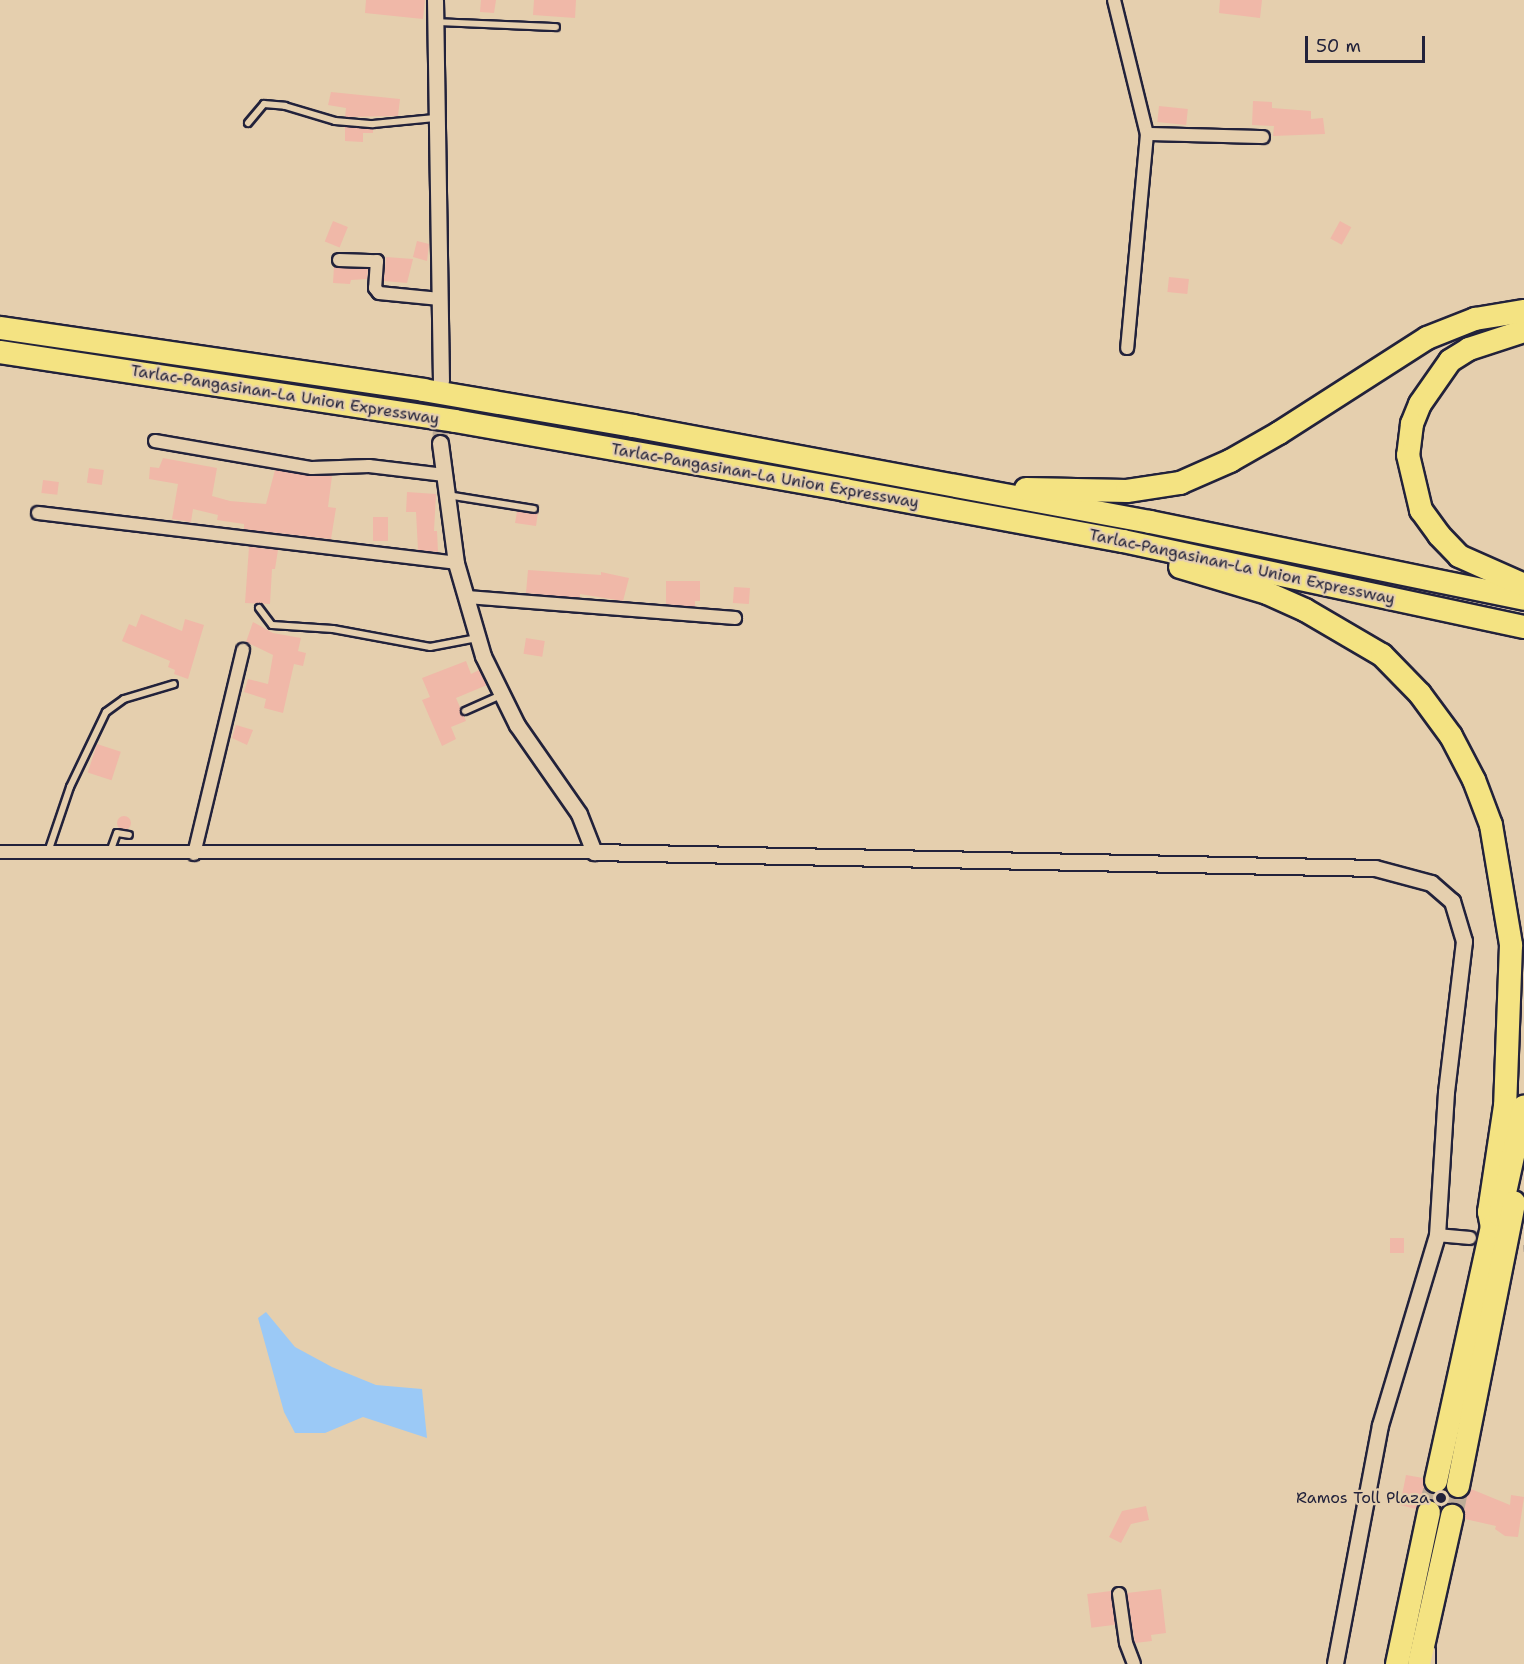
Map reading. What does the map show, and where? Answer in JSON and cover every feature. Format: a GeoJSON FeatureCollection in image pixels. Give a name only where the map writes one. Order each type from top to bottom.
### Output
{"type":"FeatureCollection","features":[{"type":"Feature","properties":{"kind":"highway"},"geometry":{"type":"LineString","coordinates":[[986,493],[1015,488],[1127,491],[1180,483],[1230,461],[1279,433],[1427,338],[1475,319],[1524,312]]}},
{"type":"Feature","properties":{"kind":"highway","name":"Tarlac-Pangasinan-La Union Expressway"},"geometry":{"type":"LineString","coordinates":[[0,328],[423,390],[986,493],[1524,599]]}},
{"type":"Feature","properties":{"kind":"highway"},"geometry":{"type":"LineString","coordinates":[[1524,331],[1469,349],[1450,362],[1420,404],[1412,424],[1408,455],[1421,510],[1439,535],[1459,556],[1524,585]]}},
{"type":"Feature","properties":{"kind":"highway","name":"Tarlac-Pangasinan-La Union Expressway"},"geometry":{"type":"LineString","coordinates":[[0,352],[479,425],[1124,541],[1524,627]]}},
{"type":"Feature","properties":{"kind":"highway"},"geometry":{"type":"LineString","coordinates":[[1124,541],[1149,559],[1267,593],[1353,635],[1382,655],[1420,694],[1451,736],[1470,771],[1491,825],[1511,945],[1504,1106],[1489,1212],[1500,1232]]}},
{"type":"Feature","properties":{"kind":"highway"},"geometry":{"type":"LineString","coordinates":[[1500,1232],[1500,1215],[1524,1107]]}},
{"type":"Feature","properties":{"kind":"highway"},"geometry":{"type":"LineString","coordinates":[[1447,1483],[1500,1232],[1524,1160]]}},
{"type":"Feature","properties":{"kind":"highway"},"geometry":{"type":"LineString","coordinates":[[1500,1232],[1524,1209]]}},
{"type":"Feature","properties":{"kind":"highway"},"geometry":{"type":"LineString","coordinates":[[1397,1664],[1429,1512]]}},
{"type":"Feature","properties":{"kind":"highway"},"geometry":{"type":"LineString","coordinates":[[1419,1664],[1452,1516]]}},
{"type":"Feature","properties":{"kind":"street"},"geometry":{"type":"LineString","coordinates":[[435,0],[435,118],[441,381]]}},
{"type":"Feature","properties":{"kind":"street"},"geometry":{"type":"LineString","coordinates":[[1114,0],[1147,134],[1127,348]]}},
{"type":"Feature","properties":{"kind":"street"},"geometry":{"type":"LineString","coordinates":[[1147,134],[1263,137]]}},
{"type":"Feature","properties":{"kind":"street"},"geometry":{"type":"LineString","coordinates":[[339,260],[377,261],[375,288],[379,293],[440,299]]}},
{"type":"Feature","properties":{"kind":"street"},"geometry":{"type":"LineString","coordinates":[[155,441],[312,468],[369,466],[444,475]]}},
{"type":"Feature","properties":{"kind":"street"},"geometry":{"type":"LineString","coordinates":[[440,443],[456,563],[478,638],[517,725],[579,814],[594,852]]}},
{"type":"Feature","properties":{"kind":"street"},"geometry":{"type":"LineString","coordinates":[[38,513],[456,563]]}},
{"type":"Feature","properties":{"kind":"street"},"geometry":{"type":"LineString","coordinates":[[467,597],[735,618]]}},
{"type":"Feature","properties":{"kind":"street"},"geometry":{"type":"LineString","coordinates":[[194,854],[243,650]]}},
{"type":"Feature","properties":{"kind":"street"},"geometry":{"type":"LineString","coordinates":[[0,852],[194,854],[594,852],[1375,868],[1431,883],[1452,901],[1464,941],[1446,1092],[1437,1235],[1380,1425],[1335,1664]]}},
{"type":"Feature","properties":{"kind":"street"},"geometry":{"type":"LineString","coordinates":[[1437,1235],[1470,1238]]}},
{"type":"Feature","properties":{"kind":"street"},"geometry":{"type":"LineString","coordinates":[[1119,1594],[1126,1642],[1134,1664]]}},
{"type":"Feature","properties":{"kind":"lane"},"geometry":{"type":"LineString","coordinates":[[436,22],[556,27]]}},
{"type":"Feature","properties":{"kind":"lane"},"geometry":{"type":"LineString","coordinates":[[248,123],[264,104],[335,121],[373,124],[435,118]]}},
{"type":"Feature","properties":{"kind":"lane"},"geometry":{"type":"LineString","coordinates":[[446,494],[534,509]]}},
{"type":"Feature","properties":{"kind":"lane"},"geometry":{"type":"LineString","coordinates":[[259,608],[272,625],[333,629],[430,647],[478,638]]}},
{"type":"Feature","properties":{"kind":"lane"},"geometry":{"type":"LineString","coordinates":[[48,852],[70,787],[106,712],[124,699],[174,684]]}},
{"type":"Feature","properties":{"kind":"lane"},"geometry":{"type":"LineString","coordinates":[[465,711],[502,695]]}},
{"type":"Feature","properties":{"kind":"lane"},"geometry":{"type":"LineString","coordinates":[[110,853],[117,833],[129,834]]}},
{"type":"Feature","properties":{"kind":"lane"},"geometry":{"type":"LineString","coordinates":[[1409,1600],[1432,1603],[1432,1664]]}},
{"type":"Feature","properties":{"kind":"water"},"geometry":{"type":"Polygon","coordinates":[[[266,1312],[295,1347],[332,1367],[376,1385],[422,1389],[427,1438],[363,1417],[325,1433],[295,1433],[284,1412],[258,1318],[266,1312]]]}},
{"type":"Feature","properties":{"kind":"building"},"geometry":{"type":"Polygon","coordinates":[[[366,0],[425,0],[423,19],[365,13],[366,0]]]}},
{"type":"Feature","properties":{"kind":"building"},"geometry":{"type":"Polygon","coordinates":[[[481,0],[496,0],[494,13],[480,12],[481,0]]]}},
{"type":"Feature","properties":{"kind":"building"},"geometry":{"type":"Polygon","coordinates":[[[534,0],[576,0],[575,18],[533,15],[534,0]]]}},
{"type":"Feature","properties":{"kind":"building"},"geometry":{"type":"Polygon","coordinates":[[[1220,0],[1262,0],[1260,18],[1219,13],[1220,0]]]}},
{"type":"Feature","properties":{"kind":"building"},"geometry":{"type":"Polygon","coordinates":[[[331,92],[400,99],[398,116],[345,117],[346,108],[328,105],[331,92]]]}},
{"type":"Feature","properties":{"kind":"building"},"geometry":{"type":"Polygon","coordinates":[[[1253,101],[1272,102],[1272,108],[1311,111],[1311,119],[1323,118],[1325,134],[1273,136],[1274,126],[1252,125],[1253,101]]]}},
{"type":"Feature","properties":{"kind":"building"},"geometry":{"type":"Polygon","coordinates":[[[1159,106],[1188,109],[1186,125],[1157,122],[1159,106]]]}},
{"type":"Feature","properties":{"kind":"building"},"geometry":{"type":"Polygon","coordinates":[[[345,127],[373,129],[373,133],[363,133],[363,142],[345,141],[345,127]]]}},
{"type":"Feature","properties":{"kind":"building"},"geometry":{"type":"Polygon","coordinates":[[[333,221],[348,227],[340,247],[325,241],[333,221]]]}},
{"type":"Feature","properties":{"kind":"building"},"geometry":{"type":"Polygon","coordinates":[[[1340,221],[1351,227],[1342,245],[1330,238],[1340,221]]]}},
{"type":"Feature","properties":{"kind":"building"},"geometry":{"type":"Polygon","coordinates":[[[417,241],[429,244],[427,261],[413,257],[417,241]]]}},
{"type":"Feature","properties":{"kind":"building"},"geometry":{"type":"Polygon","coordinates":[[[386,257],[413,259],[407,283],[384,281],[386,257]]]}},
{"type":"Feature","properties":{"kind":"building"},"geometry":{"type":"Polygon","coordinates":[[[334,266],[368,269],[367,279],[351,280],[350,284],[333,283],[334,266]]]}},
{"type":"Feature","properties":{"kind":"building"},"geometry":{"type":"Polygon","coordinates":[[[1169,277],[1189,279],[1187,294],[1167,292],[1169,277]]]}},
{"type":"Feature","properties":{"kind":"building"},"geometry":{"type":"Polygon","coordinates":[[[163,458],[217,468],[212,496],[230,501],[266,504],[275,470],[332,476],[328,507],[336,508],[331,539],[244,529],[244,524],[217,520],[218,515],[193,509],[191,522],[172,519],[178,484],[149,479],[150,467],[159,468],[163,458]]]}},
{"type":"Feature","properties":{"kind":"building"},"geometry":{"type":"Polygon","coordinates":[[[89,468],[104,470],[102,485],[87,483],[89,468]]]}},
{"type":"Feature","properties":{"kind":"building"},"geometry":{"type":"Polygon","coordinates":[[[43,480],[59,482],[57,495],[41,493],[43,480]]]}},
{"type":"Feature","properties":{"kind":"building"},"geometry":{"type":"Polygon","coordinates":[[[407,492],[436,494],[434,531],[437,531],[438,552],[418,550],[416,512],[406,512],[407,492]]]}},
{"type":"Feature","properties":{"kind":"building"},"geometry":{"type":"Polygon","coordinates":[[[517,512],[538,512],[536,526],[515,523],[517,512]]]}},
{"type":"Feature","properties":{"kind":"building"},"geometry":{"type":"Polygon","coordinates":[[[373,517],[388,517],[388,541],[373,541],[373,517]]]}},
{"type":"Feature","properties":{"kind":"building"},"geometry":{"type":"Polygon","coordinates":[[[249,547],[278,550],[275,569],[272,569],[270,604],[245,603],[249,547]]]}},
{"type":"Feature","properties":{"kind":"building"},"geometry":{"type":"Polygon","coordinates":[[[528,570],[601,575],[601,572],[629,578],[623,601],[580,594],[580,598],[526,593],[528,570]]]}},
{"type":"Feature","properties":{"kind":"building"},"geometry":{"type":"Polygon","coordinates":[[[666,581],[700,581],[700,601],[695,601],[695,607],[666,604],[666,581]]]}},
{"type":"Feature","properties":{"kind":"building"},"geometry":{"type":"Polygon","coordinates":[[[734,587],[750,588],[749,604],[733,603],[734,587]]]}},
{"type":"Feature","properties":{"kind":"building"},"geometry":{"type":"Polygon","coordinates":[[[141,614],[182,631],[185,619],[204,625],[188,679],[174,674],[175,670],[168,667],[170,661],[122,641],[129,624],[136,627],[141,614]]]}},
{"type":"Feature","properties":{"kind":"building"},"geometry":{"type":"Polygon","coordinates":[[[253,622],[273,633],[301,638],[298,651],[306,653],[303,666],[294,664],[283,713],[264,708],[266,699],[244,692],[248,679],[268,684],[273,655],[246,642],[253,622]]]}},
{"type":"Feature","properties":{"kind":"building"},"geometry":{"type":"Polygon","coordinates":[[[526,638],[545,641],[542,657],[523,654],[526,638]]]}},
{"type":"Feature","properties":{"kind":"building"},"geometry":{"type":"Polygon","coordinates":[[[466,661],[471,674],[479,670],[487,685],[456,698],[466,721],[451,727],[456,739],[442,746],[422,700],[430,697],[422,678],[466,661]]]}},
{"type":"Feature","properties":{"kind":"building"},"geometry":{"type":"Polygon","coordinates":[[[236,725],[253,730],[247,745],[232,738],[236,725]]]}},
{"type":"Feature","properties":{"kind":"building"},"geometry":{"type":"Polygon","coordinates":[[[97,744],[121,752],[112,780],[88,773],[97,744]]]}},
{"type":"Feature","properties":{"kind":"building"},"geometry":{"type":"Polygon","coordinates":[[[121,816],[127,816],[131,823],[127,830],[121,830],[117,826],[117,820],[121,816]]]}},
{"type":"Feature","properties":{"kind":"building"},"geometry":{"type":"Polygon","coordinates":[[[1390,1238],[1404,1238],[1404,1253],[1390,1253],[1390,1238]]]}},
{"type":"Feature","properties":{"kind":"building"},"geometry":{"type":"Polygon","coordinates":[[[1406,1475],[1423,1478],[1423,1486],[1433,1494],[1445,1491],[1456,1499],[1468,1495],[1471,1489],[1510,1505],[1511,1495],[1524,1497],[1518,1537],[1505,1536],[1495,1529],[1496,1526],[1465,1519],[1465,1511],[1455,1503],[1442,1507],[1431,1499],[1419,1503],[1416,1509],[1400,1505],[1406,1475]]]}},
{"type":"Feature","properties":{"kind":"building"},"geometry":{"type":"Polygon","coordinates":[[[1146,1506],[1149,1520],[1131,1524],[1121,1543],[1109,1537],[1122,1511],[1146,1506]]]}},
{"type":"Feature","properties":{"kind":"building"},"geometry":{"type":"Polygon","coordinates":[[[1161,1589],[1166,1633],[1151,1635],[1152,1641],[1135,1643],[1127,1593],[1161,1589]]]}},
{"type":"Feature","properties":{"kind":"building"},"geometry":{"type":"Polygon","coordinates":[[[1111,1591],[1115,1625],[1091,1628],[1087,1594],[1111,1591]]]}},
{"type":"Feature","properties":{"kind":"tunnel"},"geometry":{"type":"LineString","coordinates":[[440,443],[441,386]]}},
{"type":"Feature","properties":{"kind":"tunnel"},"geometry":{"type":"LineString","coordinates":[[1470,1238],[1524,1246]]}},
{"type":"Feature","properties":{"kind":"tunnel"},"geometry":{"type":"LineString","coordinates":[[1429,1512],[1436,1481]]}},
{"type":"Feature","properties":{"kind":"tunnel"},"geometry":{"type":"LineString","coordinates":[[1452,1516],[1458,1486]]}},
{"type":"Feature","properties":{"kind":"place","name":"Ramos Toll Plaza"},"geometry":{"type":"Point","coordinates":[1441,1498]}}]}
